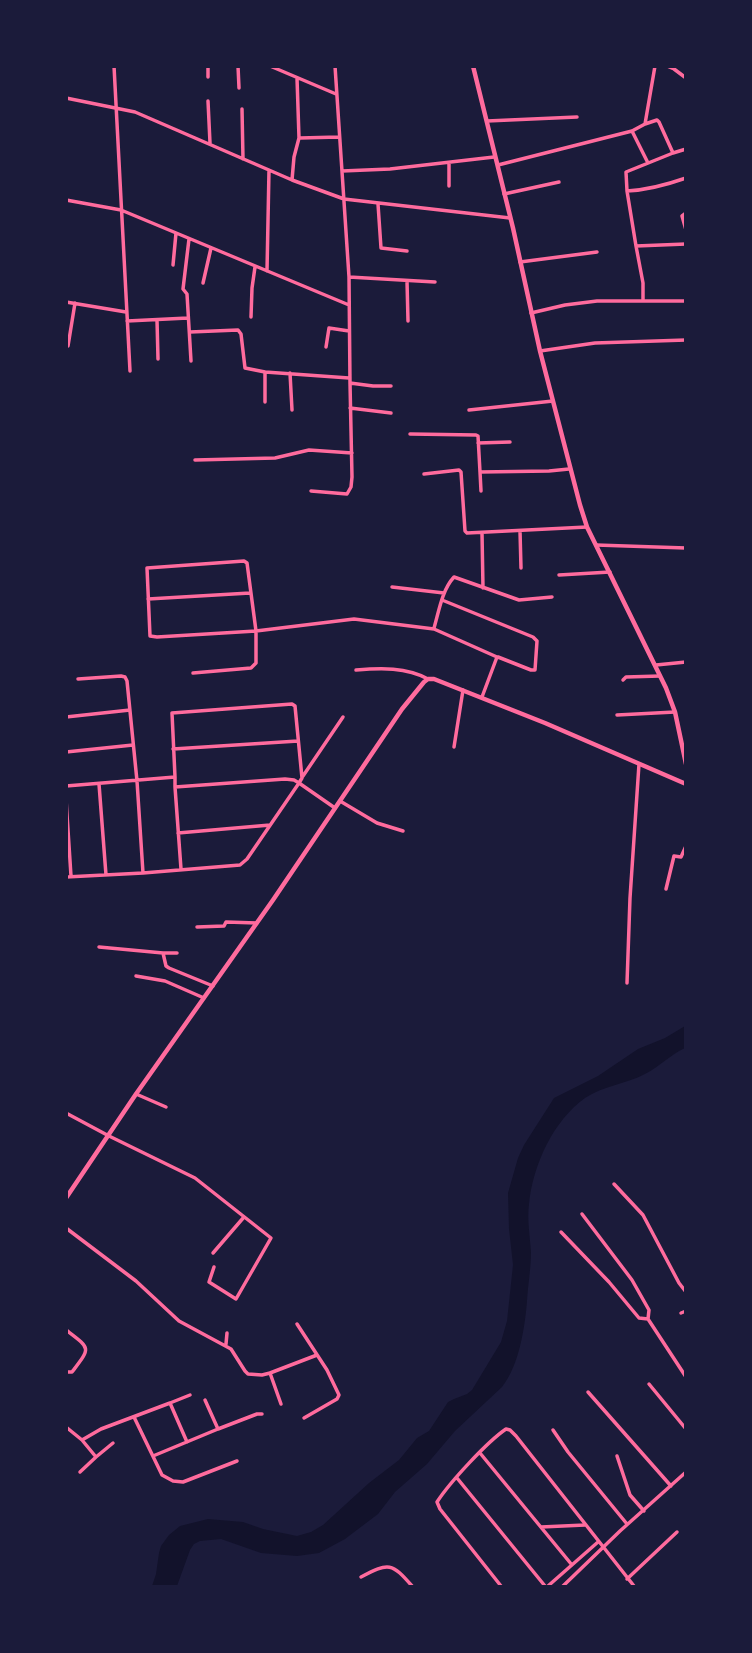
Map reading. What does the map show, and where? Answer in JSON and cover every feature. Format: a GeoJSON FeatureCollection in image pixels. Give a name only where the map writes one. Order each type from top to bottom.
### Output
{"type":"FeatureCollection","features":[{"type":"Feature","properties":{"kind":"street"},"geometry":{"type":"LineString","coordinates":[[114,66],[130,371]]}},
{"type":"Feature","properties":{"kind":"street"},"geometry":{"type":"LineString","coordinates":[[208,66],[208,77]]}},
{"type":"Feature","properties":{"kind":"street"},"geometry":{"type":"LineString","coordinates":[[238,66],[239,88]]}},
{"type":"Feature","properties":{"kind":"street"},"geometry":{"type":"LineString","coordinates":[[270,66],[337,94]]}},
{"type":"Feature","properties":{"kind":"street"},"geometry":{"type":"LineString","coordinates":[[311,491],[347,494],[352,477],[349,277],[335,66]]}},
{"type":"Feature","properties":{"kind":"street"},"geometry":{"type":"LineString","coordinates":[[473,66],[569,469],[587,527],[656,665],[675,712],[682,732],[685,764]]}},
{"type":"Feature","properties":{"kind":"street"},"geometry":{"type":"LineString","coordinates":[[645,124],[655,66]]}},
{"type":"Feature","properties":{"kind":"street"},"geometry":{"type":"LineString","coordinates":[[667,66],[685,78]]}},
{"type":"Feature","properties":{"kind":"street"},"geometry":{"type":"LineString","coordinates":[[292,180],[299,138],[297,78]]}},
{"type":"Feature","properties":{"kind":"street"},"geometry":{"type":"LineString","coordinates":[[66,98],[135,112],[292,180],[344,199],[510,218]]}},
{"type":"Feature","properties":{"kind":"street"},"geometry":{"type":"LineString","coordinates":[[208,102],[210,144]]}},
{"type":"Feature","properties":{"kind":"street"},"geometry":{"type":"LineString","coordinates":[[242,109],[243,159]]}},
{"type":"Feature","properties":{"kind":"street"},"geometry":{"type":"LineString","coordinates":[[487,121],[577,117]]}},
{"type":"Feature","properties":{"kind":"street"},"geometry":{"type":"LineString","coordinates":[[497,166],[632,131],[658,121],[673,153]]}},
{"type":"Feature","properties":{"kind":"street"},"geometry":{"type":"LineString","coordinates":[[632,131],[648,163]]}},
{"type":"Feature","properties":{"kind":"street"},"geometry":{"type":"LineString","coordinates":[[299,138],[340,137]]}},
{"type":"Feature","properties":{"kind":"street"},"geometry":{"type":"LineString","coordinates":[[643,301],[643,283],[626,172],[685,149]]}},
{"type":"Feature","properties":{"kind":"street"},"geometry":{"type":"LineString","coordinates":[[342,171],[390,169],[494,157]]}},
{"type":"Feature","properties":{"kind":"street"},"geometry":{"type":"LineString","coordinates":[[449,163],[449,186]]}},
{"type":"Feature","properties":{"kind":"street"},"geometry":{"type":"LineString","coordinates":[[267,271],[269,170]]}},
{"type":"Feature","properties":{"kind":"street"},"geometry":{"type":"LineString","coordinates":[[627,191],[663,187],[685,178]]}},
{"type":"Feature","properties":{"kind":"street"},"geometry":{"type":"LineString","coordinates":[[504,194],[559,182]]}},
{"type":"Feature","properties":{"kind":"street"},"geometry":{"type":"LineString","coordinates":[[66,200],[121,210],[349,306]]}},
{"type":"Feature","properties":{"kind":"street"},"geometry":{"type":"LineString","coordinates":[[378,204],[381,248],[407,251]]}},
{"type":"Feature","properties":{"kind":"street"},"geometry":{"type":"LineString","coordinates":[[685,213],[682,216],[685,230]]}},
{"type":"Feature","properties":{"kind":"street"},"geometry":{"type":"LineString","coordinates":[[173,265],[176,233]]}},
{"type":"Feature","properties":{"kind":"street"},"geometry":{"type":"LineString","coordinates":[[189,239],[183,289],[187,293],[191,361]]}},
{"type":"Feature","properties":{"kind":"street"},"geometry":{"type":"LineString","coordinates":[[636,246],[685,244]]}},
{"type":"Feature","properties":{"kind":"street"},"geometry":{"type":"LineString","coordinates":[[203,283],[211,247]]}},
{"type":"Feature","properties":{"kind":"street"},"geometry":{"type":"LineString","coordinates":[[520,262],[597,252]]}},
{"type":"Feature","properties":{"kind":"street"},"geometry":{"type":"LineString","coordinates":[[251,317],[255,267]]}},
{"type":"Feature","properties":{"kind":"street"},"geometry":{"type":"LineString","coordinates":[[349,277],[435,282]]}},
{"type":"Feature","properties":{"kind":"street"},"geometry":{"type":"LineString","coordinates":[[407,281],[408,321]]}},
{"type":"Feature","properties":{"kind":"street"},"geometry":{"type":"LineString","coordinates":[[531,313],[597,301],[685,301]]}},
{"type":"Feature","properties":{"kind":"street"},"geometry":{"type":"LineString","coordinates":[[66,302],[126,312]]}},
{"type":"Feature","properties":{"kind":"street"},"geometry":{"type":"LineString","coordinates":[[68,346],[75,303]]}},
{"type":"Feature","properties":{"kind":"street"},"geometry":{"type":"LineString","coordinates":[[127,321],[188,318]]}},
{"type":"Feature","properties":{"kind":"street"},"geometry":{"type":"LineString","coordinates":[[158,320],[158,359]]}},
{"type":"Feature","properties":{"kind":"street"},"geometry":{"type":"LineString","coordinates":[[326,347],[329,328],[349,331]]}},
{"type":"Feature","properties":{"kind":"street"},"geometry":{"type":"LineString","coordinates":[[190,332],[238,330],[245,369],[391,386]]}},
{"type":"Feature","properties":{"kind":"street"},"geometry":{"type":"LineString","coordinates":[[541,351],[595,343],[685,340]]}},
{"type":"Feature","properties":{"kind":"street"},"geometry":{"type":"LineString","coordinates":[[265,372],[265,402]]}},
{"type":"Feature","properties":{"kind":"street"},"geometry":{"type":"LineString","coordinates":[[290,373],[292,410]]}},
{"type":"Feature","properties":{"kind":"street"},"geometry":{"type":"LineString","coordinates":[[469,410],[553,401]]}},
{"type":"Feature","properties":{"kind":"street"},"geometry":{"type":"LineString","coordinates":[[351,408],[391,413]]}},
{"type":"Feature","properties":{"kind":"street"},"geometry":{"type":"LineString","coordinates":[[410,434],[478,436],[481,491]]}},
{"type":"Feature","properties":{"kind":"street"},"geometry":{"type":"LineString","coordinates":[[478,443],[510,442]]}},
{"type":"Feature","properties":{"kind":"street"},"geometry":{"type":"LineString","coordinates":[[195,460],[275,458],[309,450],[352,453]]}},
{"type":"Feature","properties":{"kind":"street"},"geometry":{"type":"LineString","coordinates":[[480,472],[569,469]]}},
{"type":"Feature","properties":{"kind":"street"},"geometry":{"type":"LineString","coordinates":[[424,474],[461,472],[466,533],[587,527]]}},
{"type":"Feature","properties":{"kind":"street"},"geometry":{"type":"LineString","coordinates":[[520,531],[521,568]]}},
{"type":"Feature","properties":{"kind":"street"},"geometry":{"type":"LineString","coordinates":[[482,533],[483,588]]}},
{"type":"Feature","properties":{"kind":"street"},"geometry":{"type":"LineString","coordinates":[[596,545],[685,546]]}},
{"type":"Feature","properties":{"kind":"street"},"geometry":{"type":"LineString","coordinates":[[193,673],[254,666],[257,656],[256,631],[247,563],[242,561],[148,568],[151,637],[256,631],[354,619],[434,629],[535,670],[537,641],[533,637],[442,600]]}},
{"type":"Feature","properties":{"kind":"street"},"geometry":{"type":"LineString","coordinates":[[559,575],[610,572]]}},
{"type":"Feature","properties":{"kind":"street"},"geometry":{"type":"LineString","coordinates":[[434,629],[444,593],[454,577],[519,600],[552,597]]}},
{"type":"Feature","properties":{"kind":"street"},"geometry":{"type":"LineString","coordinates":[[392,587],[444,593]]}},
{"type":"Feature","properties":{"kind":"street"},"geometry":{"type":"LineString","coordinates":[[148,599],[250,593]]}},
{"type":"Feature","properties":{"kind":"street"},"geometry":{"type":"LineString","coordinates":[[482,697],[498,657]]}},
{"type":"Feature","properties":{"kind":"street"},"geometry":{"type":"LineString","coordinates":[[656,665],[685,662]]}},
{"type":"Feature","properties":{"kind":"street"},"geometry":{"type":"LineString","coordinates":[[356,670],[391,668],[417,673],[482,697],[685,784]]}},
{"type":"Feature","properties":{"kind":"street"},"geometry":{"type":"LineString","coordinates":[[623,680],[626,677],[660,676]]}},
{"type":"Feature","properties":{"kind":"street"},"geometry":{"type":"LineString","coordinates":[[78,679],[125,677],[127,681],[143,873]]}},
{"type":"Feature","properties":{"kind":"street"},"geometry":{"type":"LineString","coordinates":[[66,1198],[402,709],[428,679]]}},
{"type":"Feature","properties":{"kind":"street"},"geometry":{"type":"LineString","coordinates":[[454,747],[463,690]]}},
{"type":"Feature","properties":{"kind":"street"},"geometry":{"type":"LineString","coordinates":[[181,870],[172,713],[291,704],[295,706],[302,778]]}},
{"type":"Feature","properties":{"kind":"street"},"geometry":{"type":"LineString","coordinates":[[66,717],[130,710]]}},
{"type":"Feature","properties":{"kind":"street"},"geometry":{"type":"LineString","coordinates":[[617,715],[675,712]]}},
{"type":"Feature","properties":{"kind":"street"},"geometry":{"type":"LineString","coordinates":[[66,799],[69,877],[240,865],[271,825],[343,718]]}},
{"type":"Feature","properties":{"kind":"street"},"geometry":{"type":"LineString","coordinates":[[173,749],[298,741]]}},
{"type":"Feature","properties":{"kind":"street"},"geometry":{"type":"LineString","coordinates":[[66,752],[134,745]]}},
{"type":"Feature","properties":{"kind":"street"},"geometry":{"type":"LineString","coordinates":[[627,983],[639,764]]}},
{"type":"Feature","properties":{"kind":"street"},"geometry":{"type":"LineString","coordinates":[[66,786],[175,777]]}},
{"type":"Feature","properties":{"kind":"street"},"geometry":{"type":"LineString","coordinates":[[175,788],[294,780],[335,808]]}},
{"type":"Feature","properties":{"kind":"street"},"geometry":{"type":"LineString","coordinates":[[99,784],[106,875]]}},
{"type":"Feature","properties":{"kind":"street"},"geometry":{"type":"LineString","coordinates":[[340,801],[377,823],[402,831]]}},
{"type":"Feature","properties":{"kind":"street"},"geometry":{"type":"LineString","coordinates":[[178,832],[271,825]]}},
{"type":"Feature","properties":{"kind":"street"},"geometry":{"type":"LineString","coordinates":[[666,889],[674,856],[681,856],[685,846]]}},
{"type":"Feature","properties":{"kind":"street"},"geometry":{"type":"LineString","coordinates":[[197,927],[224,926],[226,922],[257,923]]}},
{"type":"Feature","properties":{"kind":"street"},"geometry":{"type":"LineString","coordinates":[[99,947],[177,953]]}},
{"type":"Feature","properties":{"kind":"street"},"geometry":{"type":"LineString","coordinates":[[163,953],[169,968],[214,986]]}},
{"type":"Feature","properties":{"kind":"street"},"geometry":{"type":"LineString","coordinates":[[136,976],[165,981],[205,999]]}},
{"type":"Feature","properties":{"kind":"street"},"geometry":{"type":"LineString","coordinates":[[136,1094],[166,1107]]}},
{"type":"Feature","properties":{"kind":"street"},"geometry":{"type":"LineString","coordinates":[[66,1113],[195,1178],[271,1238],[236,1299],[209,1282],[214,1267]]}},
{"type":"Feature","properties":{"kind":"street"},"geometry":{"type":"LineString","coordinates":[[614,1184],[643,1215],[685,1292]]}},
{"type":"Feature","properties":{"kind":"street"},"geometry":{"type":"LineString","coordinates":[[582,1214],[632,1280],[649,1310],[648,1319],[685,1377]]}},
{"type":"Feature","properties":{"kind":"street"},"geometry":{"type":"LineString","coordinates":[[212,1253],[244,1217]]}},
{"type":"Feature","properties":{"kind":"street"},"geometry":{"type":"LineString","coordinates":[[66,1228],[136,1281],[179,1321],[226,1345],[248,1374],[270,1373],[317,1355]]}},
{"type":"Feature","properties":{"kind":"street"},"geometry":{"type":"LineString","coordinates":[[561,1232],[639,1318],[648,1319]]}},
{"type":"Feature","properties":{"kind":"street"},"geometry":{"type":"LineString","coordinates":[[297,1324],[327,1370],[339,1395],[337,1399],[304,1418]]}},
{"type":"Feature","properties":{"kind":"street"},"geometry":{"type":"LineString","coordinates":[[66,1330],[85,1344],[86,1353],[72,1372],[66,1372]]}},
{"type":"Feature","properties":{"kind":"street"},"geometry":{"type":"LineString","coordinates":[[226,1345],[227,1333]]}},
{"type":"Feature","properties":{"kind":"street"},"geometry":{"type":"LineString","coordinates":[[270,1373],[281,1404]]}},
{"type":"Feature","properties":{"kind":"street"},"geometry":{"type":"LineString","coordinates":[[649,1384],[685,1429]]}},
{"type":"Feature","properties":{"kind":"street"},"geometry":{"type":"LineString","coordinates":[[588,1392],[671,1486]]}},
{"type":"Feature","properties":{"kind":"street"},"geometry":{"type":"LineString","coordinates":[[82,1440],[100,1429],[190,1395]]}},
{"type":"Feature","properties":{"kind":"street"},"geometry":{"type":"LineString","coordinates":[[205,1400],[218,1429]]}},
{"type":"Feature","properties":{"kind":"street"},"geometry":{"type":"LineString","coordinates":[[170,1404],[187,1442]]}},
{"type":"Feature","properties":{"kind":"street"},"geometry":{"type":"LineString","coordinates":[[153,1456],[262,1414]]}},
{"type":"Feature","properties":{"kind":"street"},"geometry":{"type":"LineString","coordinates":[[134,1417],[166,1479],[183,1482],[237,1461]]}},
{"type":"Feature","properties":{"kind":"street"},"geometry":{"type":"LineString","coordinates":[[66,1427],[82,1440],[96,1457]]}},
{"type":"Feature","properties":{"kind":"street"},"geometry":{"type":"LineString","coordinates":[[501,1587],[438,1504],[439,1499],[457,1478],[504,1430],[510,1430],[634,1587]]}},
{"type":"Feature","properties":{"kind":"street"},"geometry":{"type":"LineString","coordinates":[[553,1430],[627,1524]]}},
{"type":"Feature","properties":{"kind":"street"},"geometry":{"type":"LineString","coordinates":[[80,1472],[113,1443]]}},
{"type":"Feature","properties":{"kind":"street"},"geometry":{"type":"LineString","coordinates":[[480,1453],[572,1565]]}},
{"type":"Feature","properties":{"kind":"street"},"geometry":{"type":"LineString","coordinates":[[617,1456],[630,1495],[643,1511]]}},
{"type":"Feature","properties":{"kind":"street"},"geometry":{"type":"LineString","coordinates":[[563,1587],[685,1472]]}},
{"type":"Feature","properties":{"kind":"street"},"geometry":{"type":"LineString","coordinates":[[457,1478],[546,1587],[598,1542]]}},
{"type":"Feature","properties":{"kind":"street"},"geometry":{"type":"LineString","coordinates":[[541,1527],[585,1525]]}},
{"type":"Feature","properties":{"kind":"street"},"geometry":{"type":"LineString","coordinates":[[627,1579],[677,1532]]}},
{"type":"Feature","properties":{"kind":"street"},"geometry":{"type":"LineString","coordinates":[[361,1577],[378,1568],[393,1568],[412,1587]]}},
{"type":"Feature","properties":{"kind":"shaded area"},"geometry":{"type":"Polygon","coordinates":[[[685,1026],[685,1048],[645,1074],[585,1098],[563,1119],[546,1145],[535,1174],[529,1204],[531,1258],[523,1334],[513,1368],[502,1387],[455,1431],[427,1464],[395,1492],[378,1514],[345,1539],[319,1553],[297,1556],[261,1553],[221,1539],[200,1541],[190,1550],[177,1586],[152,1586],[161,1546],[180,1526],[208,1519],[243,1522],[297,1536],[323,1525],[399,1460],[417,1438],[429,1431],[448,1402],[472,1390],[501,1342],[507,1321],[513,1265],[508,1193],[524,1145],[554,1098],[598,1076],[638,1049],[685,1026]]]}}]}
